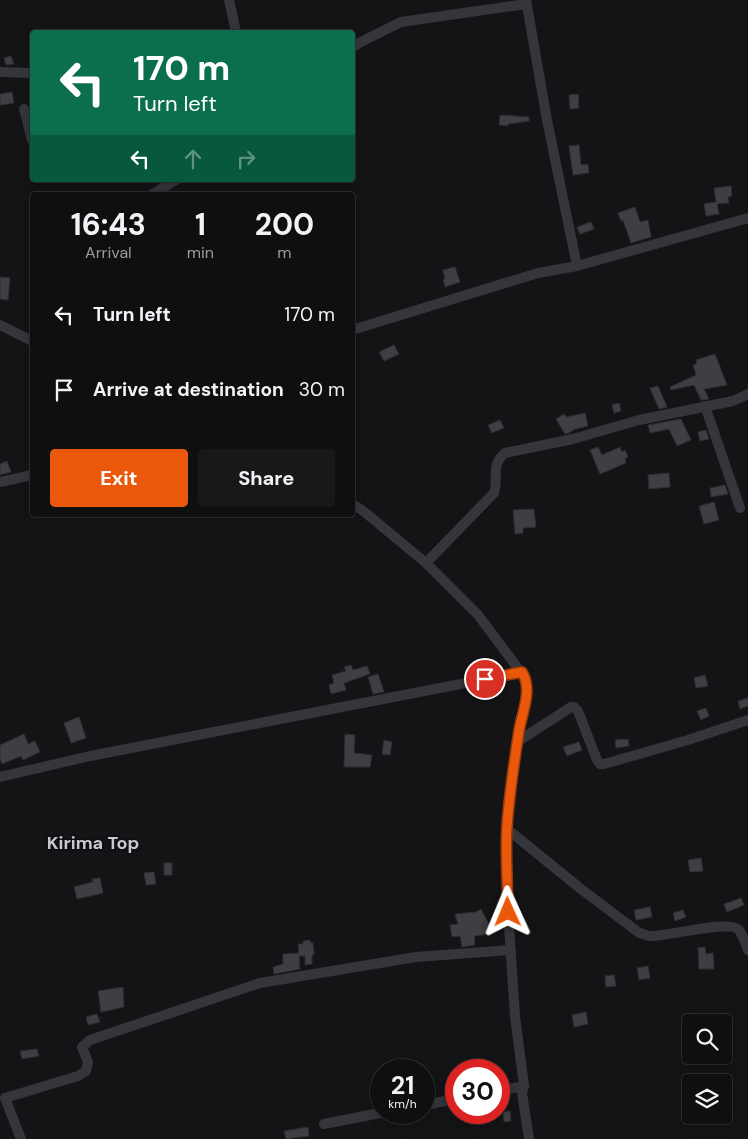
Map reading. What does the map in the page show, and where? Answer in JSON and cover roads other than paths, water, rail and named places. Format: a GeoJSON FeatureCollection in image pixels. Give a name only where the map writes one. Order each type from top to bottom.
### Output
{"type":"FeatureCollection","features":[{"type":"Feature","properties":{"kind":"street"},"geometry":{"type":"LineString","coordinates":[[229,0],[236,30]]}},
{"type":"Feature","properties":{"kind":"street"},"geometry":{"type":"LineString","coordinates":[[355,46],[401,22],[526,2],[547,120],[577,266]]}},
{"type":"Feature","properties":{"kind":"street"},"geometry":{"type":"LineString","coordinates":[[0,72],[30,73]]}},
{"type":"Feature","properties":{"kind":"street"},"geometry":{"type":"LineString","coordinates":[[24,109],[30,132]]}},
{"type":"Feature","properties":{"kind":"street"},"geometry":{"type":"LineString","coordinates":[[156,192],[173,182]]}},
{"type":"Feature","properties":{"kind":"street"},"geometry":{"type":"LineString","coordinates":[[355,329],[538,273],[577,266],[748,218]]}},
{"type":"Feature","properties":{"kind":"street"},"geometry":{"type":"LineString","coordinates":[[0,325],[30,340]]}},
{"type":"Feature","properties":{"kind":"street"},"geometry":{"type":"LineString","coordinates":[[426,562],[494,493],[497,483],[495,472],[498,460],[505,453],[573,439],[639,420],[732,401],[748,394]]}},
{"type":"Feature","properties":{"kind":"street"},"geometry":{"type":"LineString","coordinates":[[704,406],[740,508]]}},
{"type":"Feature","properties":{"kind":"street"},"geometry":{"type":"LineString","coordinates":[[0,482],[30,475]]}},
{"type":"Feature","properties":{"kind":"street"},"geometry":{"type":"LineString","coordinates":[[355,506],[426,562],[478,615],[526,679],[527,690],[517,742],[507,829],[508,912],[515,1016],[524,1086],[522,1093],[529,1139]]}},
{"type":"Feature","properties":{"kind":"street"},"geometry":{"type":"LineString","coordinates":[[0,777],[90,756],[522,672]]}},
{"type":"Feature","properties":{"kind":"street"},"geometry":{"type":"LineString","coordinates":[[517,742],[571,707],[574,707],[578,711],[597,760],[600,764],[604,764],[688,740],[748,720]]}},
{"type":"Feature","properties":{"kind":"street"},"geometry":{"type":"LineString","coordinates":[[507,829],[638,932],[647,936],[655,936],[700,929],[732,927],[739,930],[748,950]]}},
{"type":"Feature","properties":{"kind":"street"},"geometry":{"type":"LineString","coordinates":[[21,1139],[2,1099],[78,1076],[86,1071],[88,1062],[82,1047],[90,1040],[260,983],[416,957],[511,950]]}},
{"type":"Feature","properties":{"kind":"street"},"geometry":{"type":"LineString","coordinates":[[510,1089],[524,1086]]}},
{"type":"Feature","properties":{"kind":"street"},"geometry":{"type":"LineString","coordinates":[[324,1124],[370,1115]]}},
{"type":"Feature","properties":{"kind":"district","name":"Kirima Top"},"geometry":{"type":"Point","coordinates":[93,843]}}]}
